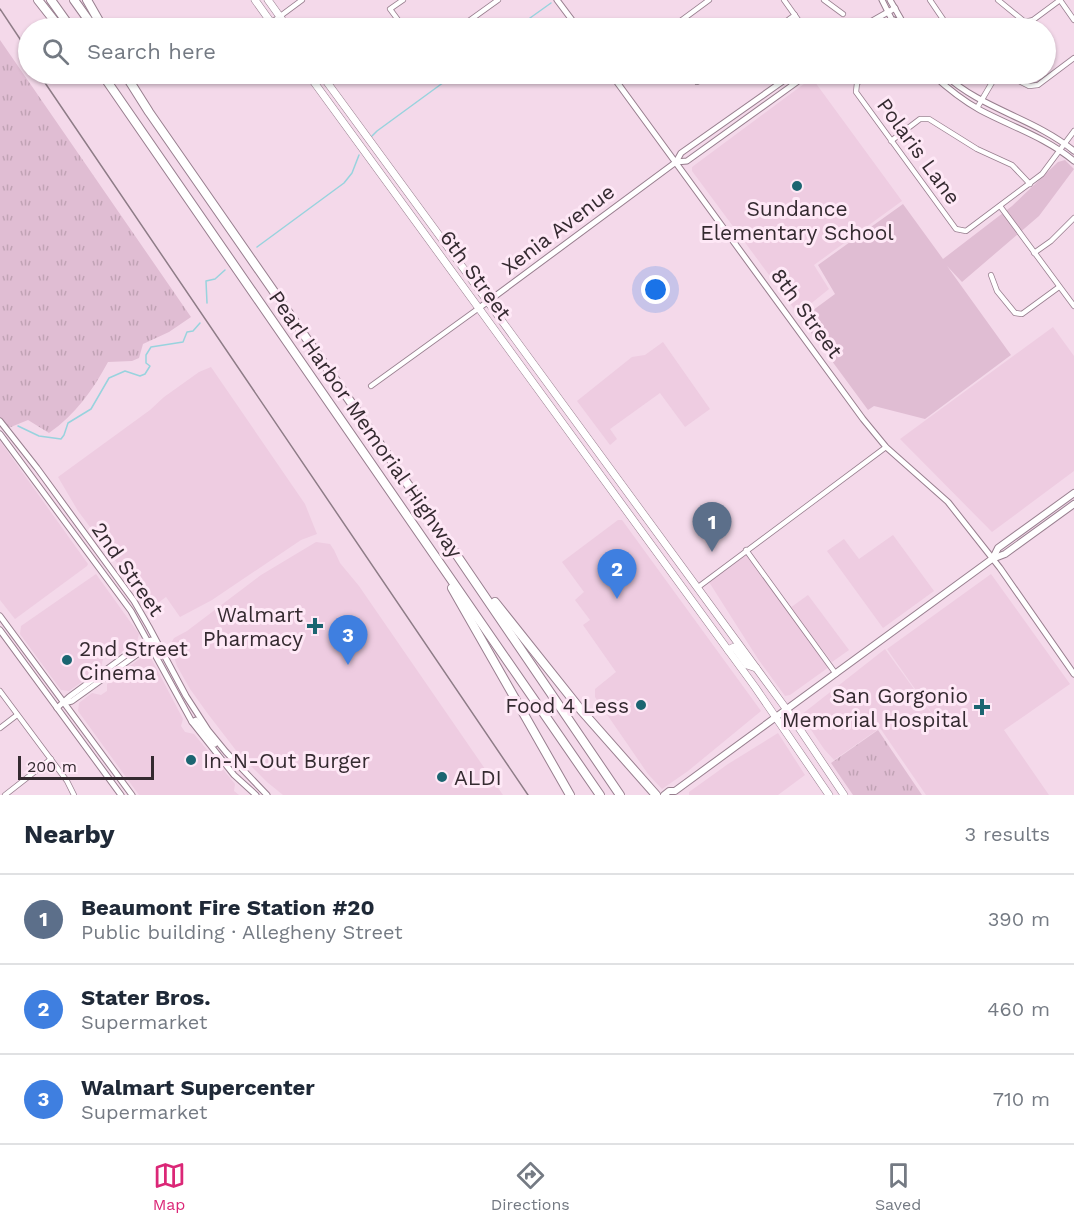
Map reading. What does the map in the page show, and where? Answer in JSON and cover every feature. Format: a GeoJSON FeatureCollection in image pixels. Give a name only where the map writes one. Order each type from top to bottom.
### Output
{"type":"FeatureCollection","features":[{"type":"Feature","properties":{"kind":"highway"},"geometry":{"type":"LineString","coordinates":[[38,0],[52,18]]}},
{"type":"Feature","properties":{"kind":"highway"},"geometry":{"type":"LineString","coordinates":[[51,0],[64,18]]}},
{"type":"Feature","properties":{"kind":"highway"},"geometry":{"type":"LineString","coordinates":[[74,0],[87,18]]}},
{"type":"Feature","properties":{"kind":"highway"},"geometry":{"type":"LineString","coordinates":[[87,0],[98,18]]}},
{"type":"Feature","properties":{"kind":"highway"},"geometry":{"type":"LineString","coordinates":[[103,84],[142,133]]}},
{"type":"Feature","properties":{"kind":"highway","name":"Pearl Harbor Memorial Highway"},"geometry":{"type":"LineString","coordinates":[[109,84],[600,795]]}},
{"type":"Feature","properties":{"kind":"highway","name":"Pearl Harbor Memorial Highway"},"geometry":{"type":"LineString","coordinates":[[131,84],[620,795]]}},
{"type":"Feature","properties":{"kind":"highway"},"geometry":{"type":"LineString","coordinates":[[441,532],[559,684],[656,795]]}},
{"type":"Feature","properties":{"kind":"highway"},"geometry":{"type":"LineString","coordinates":[[428,545],[570,795]]}},
{"type":"Feature","properties":{"kind":"main road"},"geometry":{"type":"LineString","coordinates":[[255,0],[267,18]]}},
{"type":"Feature","properties":{"kind":"main road"},"geometry":{"type":"LineString","coordinates":[[268,0],[280,17]]}},
{"type":"Feature","properties":{"kind":"main road","name":"6th Street"},"geometry":{"type":"LineString","coordinates":[[316,84],[728,650],[829,795]]}},
{"type":"Feature","properties":{"kind":"main road","name":"6th Street"},"geometry":{"type":"LineString","coordinates":[[328,84],[756,668]]}},
{"type":"Feature","properties":{"kind":"main road"},"geometry":{"type":"LineString","coordinates":[[339,115],[347,109]]}},
{"type":"Feature","properties":{"kind":"main road"},"geometry":{"type":"LineString","coordinates":[[992,559],[998,548],[1074,493]]}},
{"type":"Feature","properties":{"kind":"main road"},"geometry":{"type":"LineString","coordinates":[[663,795],[669,791],[675,794],[750,736],[992,559],[1005,554],[1074,504]]}},
{"type":"Feature","properties":{"kind":"main road"},"geometry":{"type":"LineString","coordinates":[[728,650],[734,647],[747,665],[756,668],[844,795]]}},
{"type":"Feature","properties":{"kind":"street"},"geometry":{"type":"LineString","coordinates":[[280,17],[302,0]]}},
{"type":"Feature","properties":{"kind":"street"},"geometry":{"type":"LineString","coordinates":[[397,18],[390,9],[403,0]]}},
{"type":"Feature","properties":{"kind":"street"},"geometry":{"type":"LineString","coordinates":[[473,18],[498,0]]}},
{"type":"Feature","properties":{"kind":"street"},"geometry":{"type":"LineString","coordinates":[[557,0],[570,18]]}},
{"type":"Feature","properties":{"kind":"street"},"geometry":{"type":"LineString","coordinates":[[685,18],[709,0]]}},
{"type":"Feature","properties":{"kind":"street"},"geometry":{"type":"LineString","coordinates":[[784,0],[797,18]]}},
{"type":"Feature","properties":{"kind":"street"},"geometry":{"type":"LineString","coordinates":[[824,0],[843,14]]}},
{"type":"Feature","properties":{"kind":"street"},"geometry":{"type":"LineString","coordinates":[[882,0],[890,18]]}},
{"type":"Feature","properties":{"kind":"street"},"geometry":{"type":"LineString","coordinates":[[890,0],[898,18]]}},
{"type":"Feature","properties":{"kind":"street"},"geometry":{"type":"LineString","coordinates":[[930,0],[942,18]]}},
{"type":"Feature","properties":{"kind":"street"},"geometry":{"type":"LineString","coordinates":[[998,0],[1020,18]]}},
{"type":"Feature","properties":{"kind":"street"},"geometry":{"type":"LineString","coordinates":[[1036,18],[1060,0],[1074,20]]}},
{"type":"Feature","properties":{"kind":"street"},"geometry":{"type":"LineString","coordinates":[[879,18],[895,8]]}},
{"type":"Feature","properties":{"kind":"street"},"geometry":{"type":"LineString","coordinates":[[791,18],[795,15]]}},
{"type":"Feature","properties":{"kind":"street"},"geometry":{"type":"LineString","coordinates":[[1056,72],[1074,58]]}},
{"type":"Feature","properties":{"kind":"street","name":"8th Street"},"geometry":{"type":"LineString","coordinates":[[618,84],[863,418],[886,447],[948,502],[992,559],[1074,674]]}},
{"type":"Feature","properties":{"kind":"street","name":"Xenia Avenue"},"geometry":{"type":"LineString","coordinates":[[371,386],[676,162],[681,153],[779,84]]}},
{"type":"Feature","properties":{"kind":"street","name":"Xenia Avenue"},"geometry":{"type":"LineString","coordinates":[[676,162],[687,161],[794,84]]}},
{"type":"Feature","properties":{"kind":"street","name":"Polaris Lane"},"geometry":{"type":"LineString","coordinates":[[857,84],[856,92],[956,229],[966,231],[1000,206]]}},
{"type":"Feature","properties":{"kind":"street"},"geometry":{"type":"LineString","coordinates":[[942,84],[977,108],[1022,128],[1059,149],[1074,161]]}},
{"type":"Feature","properties":{"kind":"street"},"geometry":{"type":"LineString","coordinates":[[958,84],[981,101],[1034,125],[1064,142],[1074,151]]}},
{"type":"Feature","properties":{"kind":"street"},"geometry":{"type":"LineString","coordinates":[[977,108],[991,84]]}},
{"type":"Feature","properties":{"kind":"street"},"geometry":{"type":"LineString","coordinates":[[1025,84],[1029,86],[1039,84]]}},
{"type":"Feature","properties":{"kind":"street"},"geometry":{"type":"LineString","coordinates":[[891,141],[920,119],[929,119],[977,149],[1012,165],[1030,184]]}},
{"type":"Feature","properties":{"kind":"street"},"geometry":{"type":"LineString","coordinates":[[1074,130],[1042,174],[1000,206],[1074,306]]}},
{"type":"Feature","properties":{"kind":"street"},"geometry":{"type":"LineString","coordinates":[[1034,253],[1074,218]]}},
{"type":"Feature","properties":{"kind":"street"},"geometry":{"type":"LineString","coordinates":[[991,275],[998,291],[1014,314],[1022,314],[1059,286]]}},
{"type":"Feature","properties":{"kind":"street","name":"2nd Street"},"geometry":{"type":"LineString","coordinates":[[0,421],[134,601],[186,696],[208,730],[267,795]]}},
{"type":"Feature","properties":{"kind":"street","name":"2nd Street"},"geometry":{"type":"LineString","coordinates":[[0,434],[130,611],[192,722],[214,752],[244,785],[250,786],[258,795]]}},
{"type":"Feature","properties":{"kind":"street"},"geometry":{"type":"LineString","coordinates":[[697,588],[886,447]]}},
{"type":"Feature","properties":{"kind":"street"},"geometry":{"type":"LineString","coordinates":[[746,550],[836,674]]}},
{"type":"Feature","properties":{"kind":"street"},"geometry":{"type":"LineString","coordinates":[[0,616],[132,795]]}},
{"type":"Feature","properties":{"kind":"street"},"geometry":{"type":"LineString","coordinates":[[0,630],[122,795]]}},
{"type":"Feature","properties":{"kind":"street"},"geometry":{"type":"LineString","coordinates":[[57,708],[69,697],[156,640]]}},
{"type":"Feature","properties":{"kind":"street"},"geometry":{"type":"LineString","coordinates":[[0,691],[67,781],[74,795]]}},
{"type":"Feature","properties":{"kind":"street"},"geometry":{"type":"LineString","coordinates":[[0,728],[17,715]]}},
{"type":"Feature","properties":{"kind":"street"},"geometry":{"type":"LineString","coordinates":[[192,722],[196,720],[210,739],[226,752]]}},
{"type":"Feature","properties":{"kind":"street"},"geometry":{"type":"LineString","coordinates":[[7,794],[51,759]]}},
{"type":"Feature","properties":{"kind":"shaded area","name":"Sundance Elementary School"},"geometry":{"type":"Polygon","coordinates":[[[804,84],[816,84],[902,201],[814,265],[829,289],[798,314],[692,171],[692,167],[804,84]]]}},
{"type":"Feature","properties":{"kind":"shaded area"},"geometry":{"type":"Polygon","coordinates":[[[1053,327],[1074,356],[1074,471],[992,532],[900,439],[1053,327]]]}},
{"type":"Feature","properties":{"kind":"shaded area"},"geometry":{"type":"Polygon","coordinates":[[[663,342],[710,409],[685,427],[660,393],[610,429],[617,439],[610,445],[577,401],[632,357],[645,355],[663,342]]]}},
{"type":"Feature","properties":{"kind":"shaded area"},"geometry":{"type":"Polygon","coordinates":[[[211,367],[305,504],[317,534],[301,540],[212,600],[180,617],[166,597],[151,608],[78,511],[58,477],[150,410],[164,397],[199,372],[211,367]]]}},
{"type":"Feature","properties":{"kind":"shaded area"},"geometry":{"type":"Polygon","coordinates":[[[0,441],[88,564],[15,619],[0,600],[0,441]]]}},
{"type":"Feature","properties":{"kind":"shaded area"},"geometry":{"type":"Polygon","coordinates":[[[618,520],[622,520],[761,711],[688,771],[662,789],[648,774],[595,697],[595,689],[616,672],[583,625],[590,620],[575,600],[584,592],[562,562],[618,520]]]}},
{"type":"Feature","properties":{"kind":"shaded area"},"geometry":{"type":"Polygon","coordinates":[[[893,535],[934,591],[883,628],[827,551],[844,539],[859,559],[893,535]]]}},
{"type":"Feature","properties":{"kind":"shaded area"},"geometry":{"type":"Polygon","coordinates":[[[316,542],[330,544],[340,563],[359,586],[503,795],[283,795],[238,753],[208,714],[177,666],[170,645],[174,638],[187,631],[261,575],[316,542]]]}},
{"type":"Feature","properties":{"kind":"shaded area"},"geometry":{"type":"Polygon","coordinates":[[[746,555],[829,667],[790,695],[785,696],[758,659],[709,582],[746,555]]]}},
{"type":"Feature","properties":{"kind":"shaded area"},"geometry":{"type":"Polygon","coordinates":[[[96,574],[139,634],[137,642],[118,655],[110,654],[103,659],[101,668],[69,691],[61,690],[20,634],[21,626],[96,574]]]}},
{"type":"Feature","properties":{"kind":"shaded area","name":"San Gorgonio Memorial Hospital"},"geometry":{"type":"Polygon","coordinates":[[[991,574],[1070,684],[1004,730],[1049,795],[926,795],[880,728],[834,760],[801,715],[885,649],[948,736],[887,649],[991,574]]]}},
{"type":"Feature","properties":{"kind":"shaded area"},"geometry":{"type":"Polygon","coordinates":[[[808,595],[849,650],[832,662],[790,608],[808,595]]]}},
{"type":"Feature","properties":{"kind":"shaded area"},"geometry":{"type":"Polygon","coordinates":[[[143,656],[151,658],[183,719],[181,726],[185,732],[194,734],[235,784],[234,791],[239,795],[139,795],[78,711],[79,703],[92,693],[101,695],[107,691],[107,684],[143,656]]]}},
{"type":"Feature","properties":{"kind":"shaded area"},"geometry":{"type":"Polygon","coordinates":[[[778,733],[805,775],[778,795],[689,795],[689,792],[728,764],[778,733]]]}},
{"type":"Feature","properties":{"kind":"green space"},"geometry":{"type":"Polygon","coordinates":[[[0,40],[18,66],[18,84],[30,84],[191,317],[169,332],[143,344],[139,358],[132,361],[108,362],[83,401],[49,433],[28,420],[6,429],[0,420],[0,40]]]}},
{"type":"Feature","properties":{"kind":"green space"},"geometry":{"type":"Polygon","coordinates":[[[1065,160],[1074,169],[1039,216],[962,282],[947,266],[1011,355],[925,419],[874,406],[868,410],[801,319],[835,294],[818,265],[903,204],[943,259],[1012,206],[1058,162],[1065,160]]]}},
{"type":"Feature","properties":{"kind":"green space"},"geometry":{"type":"Polygon","coordinates":[[[878,730],[922,795],[853,795],[831,763],[878,730]]]}},
{"type":"Feature","properties":{"kind":"waterway"},"geometry":{"type":"LineString","coordinates":[[530,18],[551,3]]}},
{"type":"Feature","properties":{"kind":"waterway"},"geometry":{"type":"LineString","coordinates":[[372,136],[441,84]]}},
{"type":"Feature","properties":{"kind":"waterway"},"geometry":{"type":"LineString","coordinates":[[257,247],[344,183],[352,173],[359,155]]}},
{"type":"Feature","properties":{"kind":"waterway"},"geometry":{"type":"LineString","coordinates":[[207,303],[206,281],[215,279],[225,270]]}},
{"type":"Feature","properties":{"kind":"waterway"},"geometry":{"type":"LineString","coordinates":[[18,426],[39,436],[61,439],[68,423],[91,409],[109,378],[125,371],[140,376],[145,374],[150,366],[146,363],[146,355],[151,347],[183,342],[187,332],[193,331],[200,323]]}},
{"type":"Feature","properties":{"kind":"railway"},"geometry":{"type":"LineString","coordinates":[[0,9],[18,36]]}},
{"type":"Feature","properties":{"kind":"railway"},"geometry":{"type":"LineString","coordinates":[[46,84],[528,795]]}},
{"type":"Feature","properties":{"kind":"place","name":"Sundance Elementary School"},"geometry":{"type":"Point","coordinates":[797,186]}},
{"type":"Feature","properties":{"kind":"place","name":"Beaumont Fire Station #20"},"geometry":{"type":"Point","coordinates":[712,552]}},
{"type":"Feature","properties":{"kind":"place","name":"Stater Bros."},"geometry":{"type":"Point","coordinates":[617,599]}},
{"type":"Feature","properties":{"kind":"place","name":"Walmart Pharmacy"},"geometry":{"type":"Point","coordinates":[315,626]}},
{"type":"Feature","properties":{"kind":"place","name":"2nd Street Cinema"},"geometry":{"type":"Point","coordinates":[67,660]}},
{"type":"Feature","properties":{"kind":"place","name":"Walmart Supercenter"},"geometry":{"type":"Point","coordinates":[348,665]}},
{"type":"Feature","properties":{"kind":"place","name":"Food 4 Less"},"geometry":{"type":"Point","coordinates":[641,705]}},
{"type":"Feature","properties":{"kind":"place","name":"San Gorgonio Memorial Hospital"},"geometry":{"type":"Point","coordinates":[982,707]}},
{"type":"Feature","properties":{"kind":"place","name":"In-N-Out Burger"},"geometry":{"type":"Point","coordinates":[191,760]}},
{"type":"Feature","properties":{"kind":"place","name":"ALDI"},"geometry":{"type":"Point","coordinates":[442,777]}}]}
